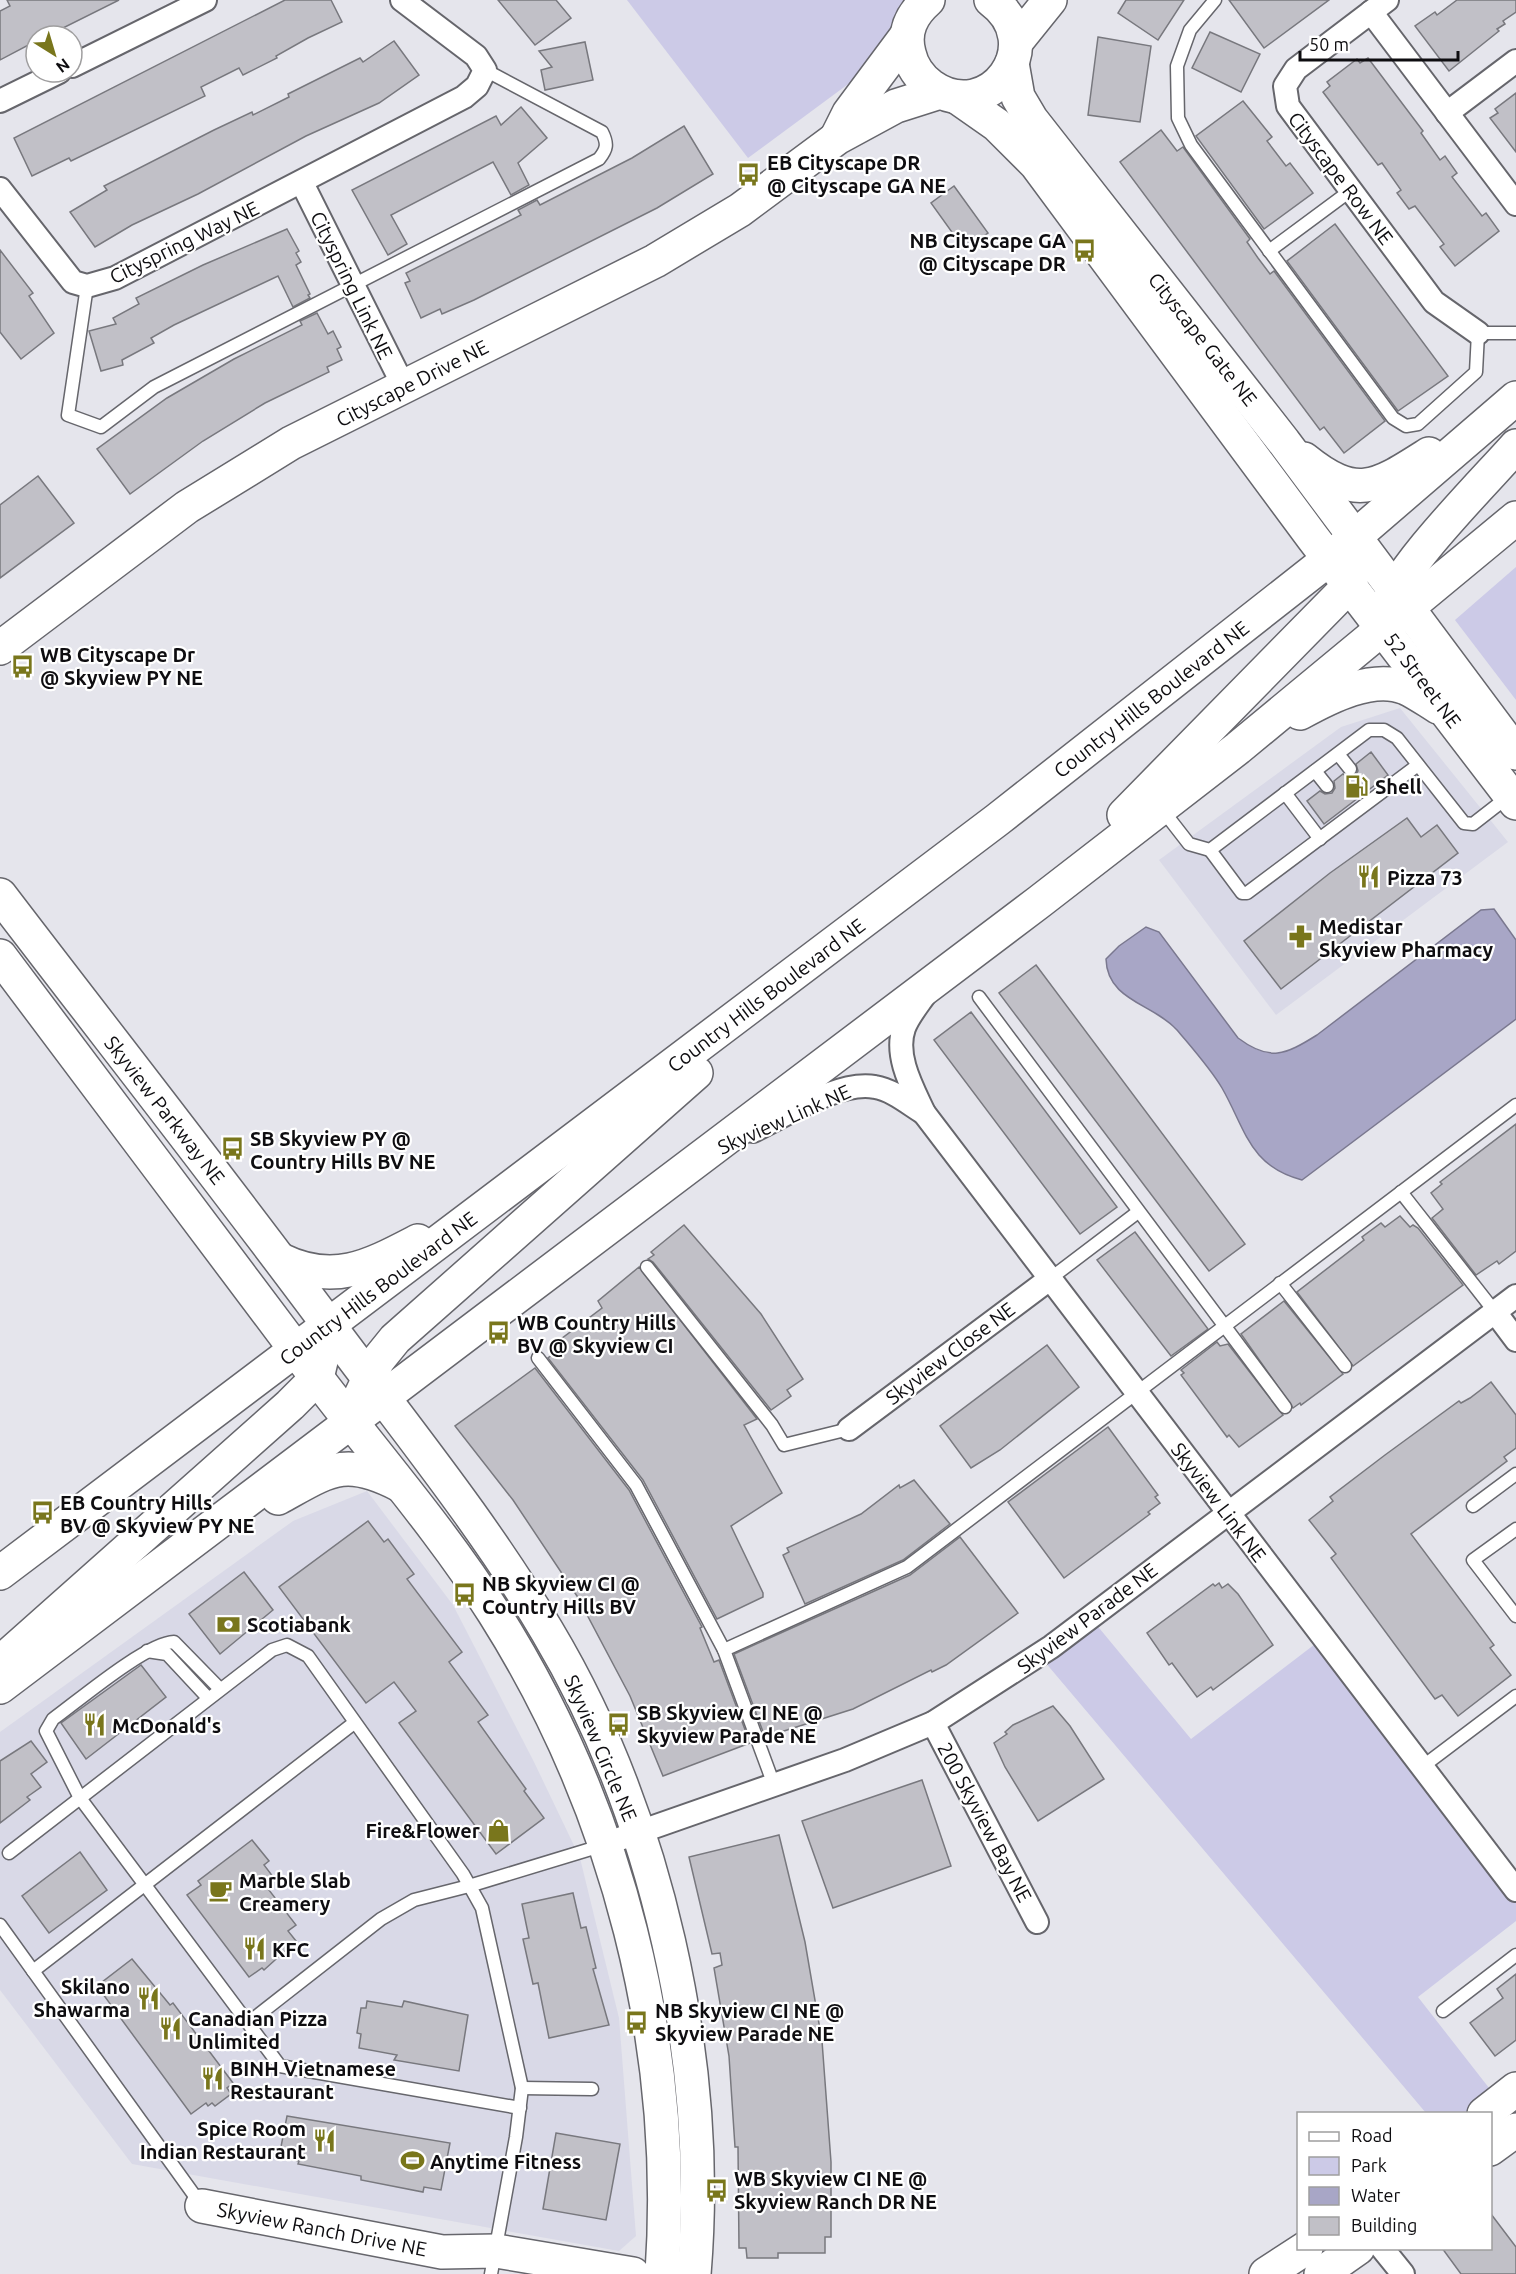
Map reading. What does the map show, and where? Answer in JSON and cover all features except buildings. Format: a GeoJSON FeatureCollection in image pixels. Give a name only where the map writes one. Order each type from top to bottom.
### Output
{"type":"FeatureCollection","features":[{"type":"Feature","properties":{"kind":"street"},"geometry":{"type":"LineString","coordinates":[[84,60],[205,0]]}},
{"type":"Feature","properties":{"kind":"street"},"geometry":{"type":"LineString","coordinates":[[402,0],[476,56],[485,70]]}},
{"type":"Feature","properties":{"kind":"street","name":"Cityscape Drive NE"},"geometry":{"type":"LineString","coordinates":[[837,138],[849,113],[908,35],[909,24],[916,11],[928,0]]}},
{"type":"Feature","properties":{"kind":"street","name":"Cityscape Gate NE"},"geometry":{"type":"LineString","coordinates":[[991,0],[1007,16],[1015,52],[1018,97],[1031,119],[1284,442],[1354,537],[1395,610]]}},
{"type":"Feature","properties":{"kind":"street"},"geometry":{"type":"LineString","coordinates":[[1015,52],[1050,0]]}},
{"type":"Feature","properties":{"kind":"street"},"geometry":{"type":"LineString","coordinates":[[1379,6],[1447,113],[1516,204]]}},
{"type":"Feature","properties":{"kind":"street","name":"Cityscape Row NE"},"geometry":{"type":"LineString","coordinates":[[1379,6],[1296,69],[1285,86],[1288,106],[1434,302],[1478,333]]}},
{"type":"Feature","properties":{"kind":"street","name":"Cityscape Gate NE"},"geometry":{"type":"LineString","coordinates":[[908,35],[908,50],[918,74],[997,125],[1036,164],[1329,559]]}},
{"type":"Feature","properties":{"kind":"street","name":"Cityscape Drive NE"},"geometry":{"type":"LineString","coordinates":[[0,648],[187,507],[291,443],[655,261],[740,210],[837,138],[896,106],[949,95],[982,94],[1002,78],[1015,52]]}},
{"type":"Feature","properties":{"kind":"street"},"geometry":{"type":"LineString","coordinates":[[1447,113],[1516,61]]}},
{"type":"Feature","properties":{"kind":"street","name":"Cityspring Way NE"},"geometry":{"type":"LineString","coordinates":[[0,189],[65,274],[73,282],[87,286],[115,278],[464,98],[477,86],[485,70]]}},
{"type":"Feature","properties":{"kind":"street"},"geometry":{"type":"LineString","coordinates":[[0,101],[35,84]]}},
{"type":"Feature","properties":{"kind":"street","name":"Cityspring Link NE"},"geometry":{"type":"LineString","coordinates":[[302,183],[404,387]]}},
{"type":"Feature","properties":{"kind":"street"},"geometry":{"type":"LineString","coordinates":[[1284,442],[1322,474],[1357,487],[1373,485],[1406,468],[1516,398]]}},
{"type":"Feature","properties":{"kind":"street","name":"Country Hills Boulevard NE"},"geometry":{"type":"LineString","coordinates":[[0,1573],[881,908],[1207,657],[1329,559],[1516,398]]}},
{"type":"Feature","properties":{"kind":"street"},"geometry":{"type":"LineString","coordinates":[[1395,610],[1516,446]]}},
{"type":"Feature","properties":{"kind":"street"},"geometry":{"type":"LineString","coordinates":[[0,1687],[351,1423],[375,1388],[709,1153],[1161,808],[1238,748],[1395,610],[1516,518]]}},
{"type":"Feature","properties":{"kind":"street"},"geometry":{"type":"LineString","coordinates":[[1039,902],[1350,586],[1355,566],[1354,537]]}},
{"type":"Feature","properties":{"kind":"street","name":"52 Street NE"},"geometry":{"type":"LineString","coordinates":[[1329,559],[1350,586],[1395,610],[1516,753]]}},
{"type":"Feature","properties":{"kind":"street","name":"52 Street NE"},"geometry":{"type":"LineString","coordinates":[[1395,610],[1447,712],[1513,799]]}},
{"type":"Feature","properties":{"kind":"street"},"geometry":{"type":"LineString","coordinates":[[1238,748],[1324,700],[1366,686],[1382,684],[1404,687],[1447,712]]}},
{"type":"Feature","properties":{"kind":"street","name":"Skyview Parkway NE"},"geometry":{"type":"LineString","coordinates":[[0,895],[281,1260],[329,1326]]}},
{"type":"Feature","properties":{"kind":"street"},"geometry":{"type":"LineString","coordinates":[[375,1388],[378,1360],[395,1339],[881,908]]}},
{"type":"Feature","properties":{"kind":"street","name":"Skyview Parkway NE"},"geometry":{"type":"LineString","coordinates":[[0,956],[296,1350]]}},
{"type":"Feature","properties":{"kind":"street","name":"Skyview Link NE"},"geometry":{"type":"LineString","coordinates":[[935,980],[903,1029],[901,1047],[906,1072],[924,1113],[1516,1890]]}},
{"type":"Feature","properties":{"kind":"street","name":"Skyview Link NE"},"geometry":{"type":"LineString","coordinates":[[709,1153],[833,1092],[857,1086],[874,1087],[891,1092],[924,1113]]}},
{"type":"Feature","properties":{"kind":"street"},"geometry":{"type":"LineString","coordinates":[[281,1260],[301,1270],[321,1274],[353,1269],[389,1256],[496,1199]]}},
{"type":"Feature","properties":{"kind":"street","name":"Skyview Close NE"},"geometry":{"type":"LineString","coordinates":[[849,1429],[1051,1278]]}},
{"type":"Feature","properties":{"kind":"street","name":"Skyview Parade NE"},"geometry":{"type":"LineString","coordinates":[[605,1844],[845,1760],[933,1723],[1021,1669],[1516,1296]]}},
{"type":"Feature","properties":{"kind":"street"},"geometry":{"type":"LineString","coordinates":[[1495,1312],[1516,1340]]}},
{"type":"Feature","properties":{"kind":"street"},"geometry":{"type":"LineString","coordinates":[[0,1663],[317,1378],[329,1326]]}},
{"type":"Feature","properties":{"kind":"street","name":"Skyview Circle NE"},"geometry":{"type":"LineString","coordinates":[[329,1326],[504,1563],[548,1633],[586,1705],[616,1772],[658,1904],[692,2065],[698,2161],[694,2274]]}},
{"type":"Feature","properties":{"kind":"street","name":"Skyview Circle NE"},"geometry":{"type":"LineString","coordinates":[[296,1350],[454,1555],[520,1657],[556,1722],[605,1844],[628,1917],[657,2068],[664,2161],[662,2274]]}},
{"type":"Feature","properties":{"kind":"street"},"geometry":{"type":"LineString","coordinates":[[182,1550],[317,1477],[333,1471],[364,1469],[401,1486]]}},
{"type":"Feature","properties":{"kind":"street","name":"200 Skyview Bay NE"},"geometry":{"type":"LineString","coordinates":[[933,1723],[1037,1922]]}},
{"type":"Feature","properties":{"kind":"street"},"geometry":{"type":"LineString","coordinates":[[1487,2112],[1516,2089]]}},
{"type":"Feature","properties":{"kind":"street"},"geometry":{"type":"LineString","coordinates":[[1492,2148],[1516,2130]]}},
{"type":"Feature","properties":{"kind":"street","name":"Skyview Ranch Drive NE"},"geometry":{"type":"LineString","coordinates":[[202,2206],[442,2252],[490,2266],[633,2274]]}},
{"type":"Feature","properties":{"kind":"street"},"geometry":{"type":"LineString","coordinates":[[1266,2274],[1303,2250]]}},
{"type":"Feature","properties":{"kind":"street"},"geometry":{"type":"LineString","coordinates":[[1321,2274],[1355,2250]]}},
{"type":"Feature","properties":{"kind":"street"},"geometry":{"type":"LineString","coordinates":[[1384,2250],[1403,2274]]}},
{"type":"Feature","properties":{"kind":"lane"},"geometry":{"type":"LineString","coordinates":[[1215,0],[1190,30],[1177,66],[1178,118],[1191,145],[1393,418],[1406,426],[1418,424],[1476,372],[1478,333],[1516,333]]}},
{"type":"Feature","properties":{"kind":"lane"},"geometry":{"type":"LineString","coordinates":[[87,286],[68,415],[101,427],[154,387],[599,159],[606,150],[606,141],[602,132],[485,70]]}},
{"type":"Feature","properties":{"kind":"lane"},"geometry":{"type":"LineString","coordinates":[[1269,251],[1350,191]]}},
{"type":"Feature","properties":{"kind":"lane"},"geometry":{"type":"LineString","coordinates":[[1210,850],[1369,730],[1384,730],[1397,738],[1464,823],[1473,824],[1513,799]]}},
{"type":"Feature","properties":{"kind":"lane"},"geometry":{"type":"LineString","coordinates":[[1338,754],[1350,769]]}},
{"type":"Feature","properties":{"kind":"lane"},"geometry":{"type":"LineString","coordinates":[[1161,808],[1189,844],[1210,850],[1242,893],[1247,893],[1320,839],[1370,795],[1419,765]]}},
{"type":"Feature","properties":{"kind":"lane"},"geometry":{"type":"LineString","coordinates":[[1315,771],[1327,786]]}},
{"type":"Feature","properties":{"kind":"lane"},"geometry":{"type":"LineString","coordinates":[[1285,793],[1320,839]]}},
{"type":"Feature","properties":{"kind":"lane"},"geometry":{"type":"LineString","coordinates":[[979,997],[1285,1407]]}},
{"type":"Feature","properties":{"kind":"lane"},"geometry":{"type":"LineString","coordinates":[[724,1650],[908,1567],[1516,1105]]}},
{"type":"Feature","properties":{"kind":"lane"},"geometry":{"type":"LineString","coordinates":[[1401,1192],[1495,1312]]}},
{"type":"Feature","properties":{"kind":"lane"},"geometry":{"type":"LineString","coordinates":[[1051,1278],[1138,1212]]}},
{"type":"Feature","properties":{"kind":"lane"},"geometry":{"type":"LineString","coordinates":[[647,1268],[772,1425],[784,1445],[849,1429]]}},
{"type":"Feature","properties":{"kind":"lane"},"geometry":{"type":"LineString","coordinates":[[1280,1283],[1345,1366]]}},
{"type":"Feature","properties":{"kind":"lane"},"geometry":{"type":"LineString","coordinates":[[538,1358],[636,1485],[724,1650],[774,1785]]}},
{"type":"Feature","properties":{"kind":"lane"},"geometry":{"type":"LineString","coordinates":[[1473,1506],[1516,1474]]}},
{"type":"Feature","properties":{"kind":"lane"},"geometry":{"type":"LineString","coordinates":[[1516,1529],[1473,1560],[1516,1616]]}},
{"type":"Feature","properties":{"kind":"lane"},"geometry":{"type":"LineString","coordinates":[[220,1689],[174,1641],[164,1642],[147,1651],[53,1719],[46,1731],[80,1798],[280,2066],[520,2108]]}},
{"type":"Feature","properties":{"kind":"lane"},"geometry":{"type":"LineString","coordinates":[[9,1853],[272,1650],[287,1645],[308,1656],[470,1886],[482,1908],[522,2088],[490,2266]]}},
{"type":"Feature","properties":{"kind":"lane"},"geometry":{"type":"LineString","coordinates":[[147,1651],[167,1654],[208,1698]]}},
{"type":"Feature","properties":{"kind":"lane"},"geometry":{"type":"LineString","coordinates":[[1422,1767],[1516,1696]]}},
{"type":"Feature","properties":{"kind":"lane"},"geometry":{"type":"LineString","coordinates":[[33,1971],[354,1723]]}},
{"type":"Feature","properties":{"kind":"lane"},"geometry":{"type":"LineString","coordinates":[[248,2023],[381,1919],[414,1900],[470,1886],[605,1844]]}},
{"type":"Feature","properties":{"kind":"lane"},"geometry":{"type":"LineString","coordinates":[[0,1925],[202,2206]]}},
{"type":"Feature","properties":{"kind":"lane"},"geometry":{"type":"LineString","coordinates":[[1443,2011],[1516,1955]]}},
{"type":"Feature","properties":{"kind":"lane"},"geometry":{"type":"LineString","coordinates":[[522,2088],[592,2089]]}},
{"type":"Feature","properties":{"kind":"shaded area"},"geometry":{"type":"Polygon","coordinates":[[[1400,708],[1508,842],[1276,1015],[1159,860],[1341,727],[1400,708]]]}},
{"type":"Feature","properties":{"kind":"shaded area"},"geometry":{"type":"Polygon","coordinates":[[[367,1491],[453,1605],[534,1762],[580,1858],[619,2018],[636,2236],[619,2251],[132,2164],[0,1990],[0,1732],[293,1521],[367,1491]]]}},
{"type":"Feature","properties":{"kind":"green space"},"geometry":{"type":"Polygon","coordinates":[[[627,0],[906,0],[874,65],[748,158],[627,0]]]}},
{"type":"Feature","properties":{"kind":"green space"},"geometry":{"type":"Polygon","coordinates":[[[1516,567],[1516,700],[1455,620],[1516,567]]]}},
{"type":"Feature","properties":{"kind":"green space"},"geometry":{"type":"Polygon","coordinates":[[[1090,1617],[1191,1739],[1323,1638],[1516,1890],[1516,1921],[1418,1997],[1500,2102],[1485,2112],[1425,2112],[1039,1655],[1090,1617]]]}},
{"type":"Feature","properties":{"kind":"water"},"geometry":{"type":"Polygon","coordinates":[[[1494,909],[1516,940],[1516,1019],[1302,1180],[1284,1174],[1260,1156],[1244,1132],[1222,1088],[1177,1030],[1123,993],[1108,973],[1106,959],[1119,946],[1146,927],[1159,932],[1238,1038],[1259,1050],[1278,1053],[1296,1047],[1317,1035],[1481,910],[1494,909]]]}},
{"type":"Feature","properties":{"kind":"place","name":"EB Cityscape DR @ Cityscape GA NE"},"geometry":{"type":"Point","coordinates":[749,174]}},
{"type":"Feature","properties":{"kind":"place","name":"NB Cityscape GA @ Cityscape DR"},"geometry":{"type":"Point","coordinates":[1084,251]}},
{"type":"Feature","properties":{"kind":"place","name":"WB Cityscape Dr @ Skyview PY NE"},"geometry":{"type":"Point","coordinates":[22,666]}},
{"type":"Feature","properties":{"kind":"place","name":"Shell"},"geometry":{"type":"Point","coordinates":[1357,786]}},
{"type":"Feature","properties":{"kind":"place","name":"Pizza 73"},"geometry":{"type":"Point","coordinates":[1369,877]}},
{"type":"Feature","properties":{"kind":"place","name":"Medistar Skyview Pharmacy"},"geometry":{"type":"Point","coordinates":[1301,937]}},
{"type":"Feature","properties":{"kind":"place","name":"SB Skyview PY @ Country Hills BV NE"},"geometry":{"type":"Point","coordinates":[232,1149]}},
{"type":"Feature","properties":{"kind":"place","name":"WB Country Hills BV @ Skyview CI"},"geometry":{"type":"Point","coordinates":[499,1333]}},
{"type":"Feature","properties":{"kind":"place","name":"EB Country Hills BV @ Skyview PY NE"},"geometry":{"type":"Point","coordinates":[42,1513]}},
{"type":"Feature","properties":{"kind":"place","name":"NB Skyview CI @ Country Hills BV"},"geometry":{"type":"Point","coordinates":[464,1595]}},
{"type":"Feature","properties":{"kind":"place","name":"Scotiabank"},"geometry":{"type":"Point","coordinates":[229,1624]}},
{"type":"Feature","properties":{"kind":"place","name":"SB Skyview CI NE @ Skyview Parade NE"},"geometry":{"type":"Point","coordinates":[619,1724]}},
{"type":"Feature","properties":{"kind":"place","name":"McDonald's"},"geometry":{"type":"Point","coordinates":[94,1725]}},
{"type":"Feature","properties":{"kind":"place","name":"Fire&Flower"},"geometry":{"type":"Point","coordinates":[498,1830]}},
{"type":"Feature","properties":{"kind":"place","name":"Marble Slab Creamery"},"geometry":{"type":"Point","coordinates":[221,1891]}},
{"type":"Feature","properties":{"kind":"place","name":"KFC"},"geometry":{"type":"Point","coordinates":[254,1949]}},
{"type":"Feature","properties":{"kind":"place","name":"Skilano Shawarma"},"geometry":{"type":"Point","coordinates":[148,1998]}},
{"type":"Feature","properties":{"kind":"place","name":"NB Skyview CI NE @ Skyview Parade NE"},"geometry":{"type":"Point","coordinates":[637,2022]}},
{"type":"Feature","properties":{"kind":"place","name":"Canadian Pizza Unlimited"},"geometry":{"type":"Point","coordinates":[170,2029]}},
{"type":"Feature","properties":{"kind":"place","name":"BINH Vietnamese Restaurant"},"geometry":{"type":"Point","coordinates":[212,2079]}},
{"type":"Feature","properties":{"kind":"place","name":"Spice Room Indian Restaurant"},"geometry":{"type":"Point","coordinates":[324,2140]}},
{"type":"Feature","properties":{"kind":"place","name":"Anytime Fitness"},"geometry":{"type":"Point","coordinates":[412,2161]}},
{"type":"Feature","properties":{"kind":"place","name":"WB Skyview CI NE @ Skyview Ranch DR NE"},"geometry":{"type":"Point","coordinates":[716,2190]}}]}
